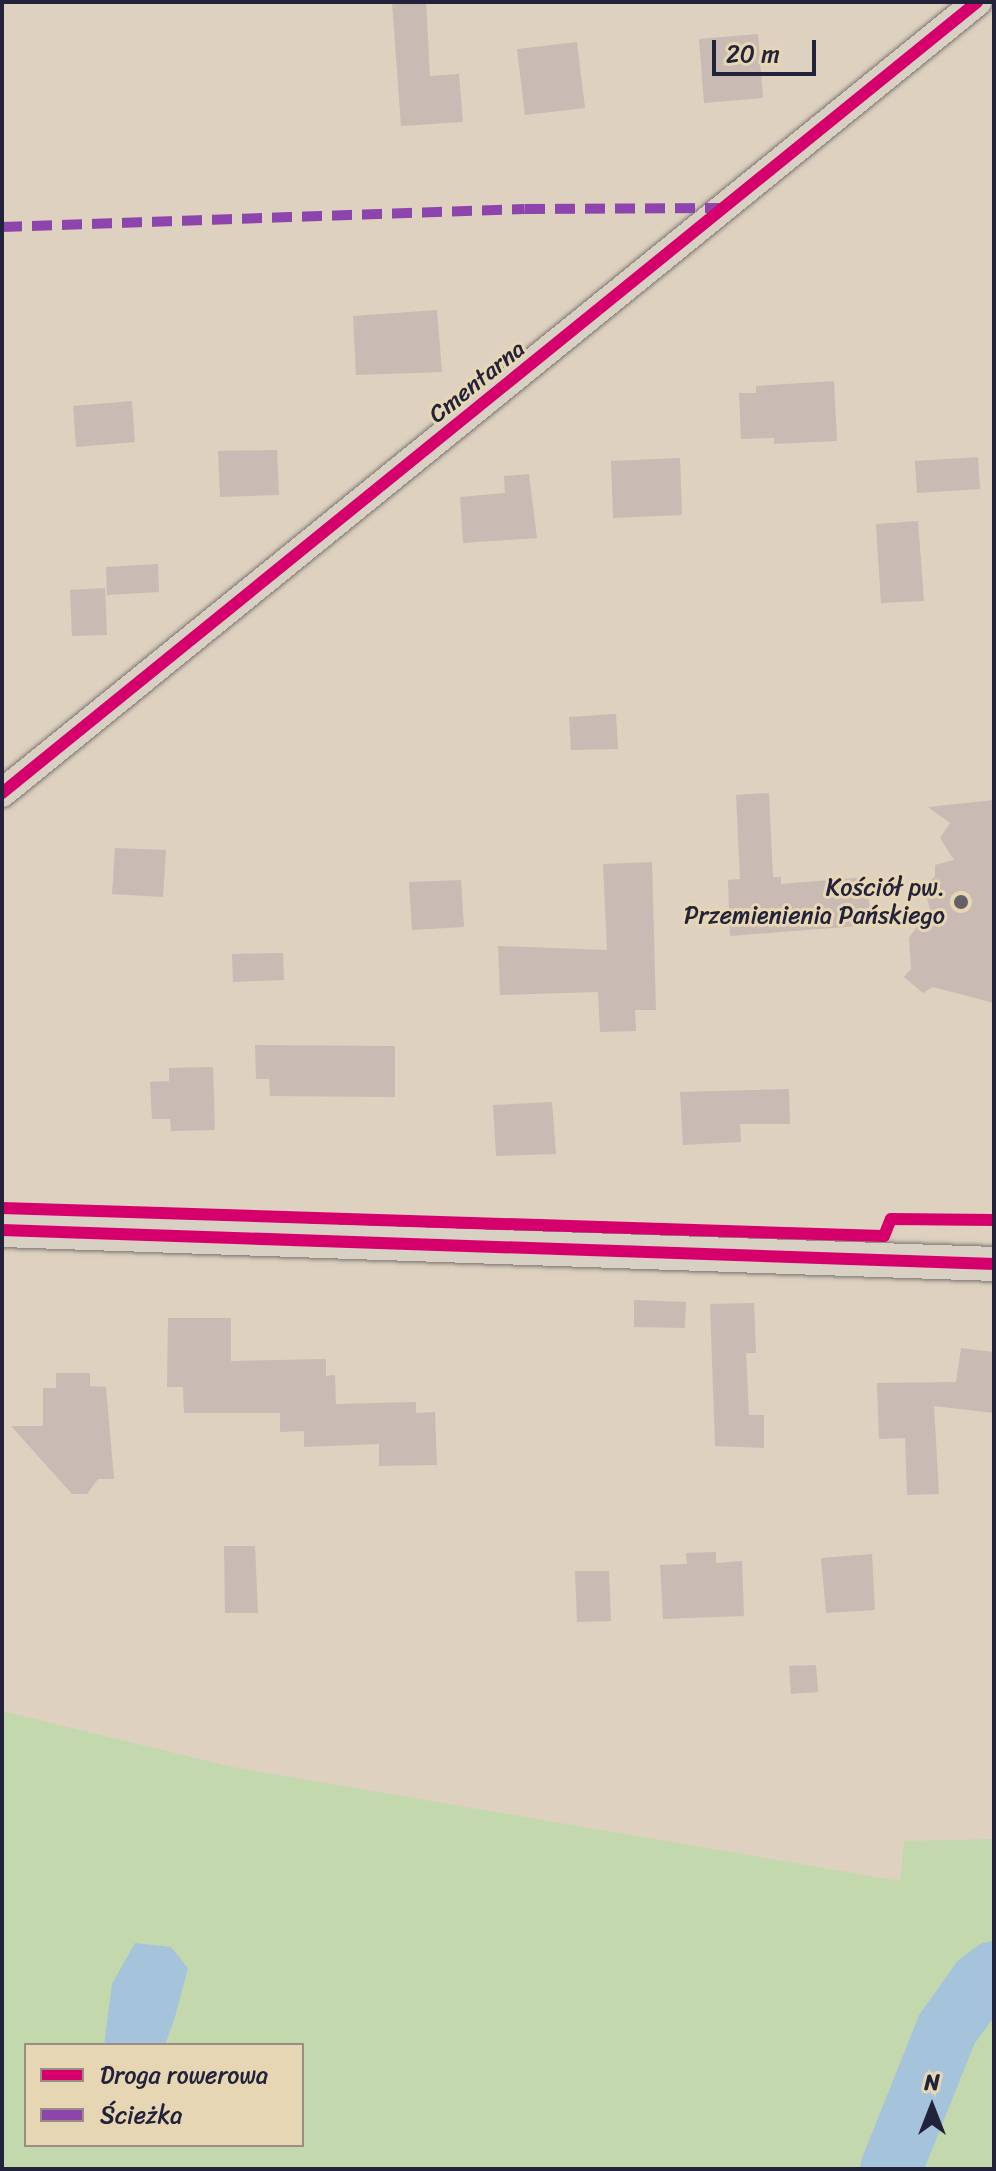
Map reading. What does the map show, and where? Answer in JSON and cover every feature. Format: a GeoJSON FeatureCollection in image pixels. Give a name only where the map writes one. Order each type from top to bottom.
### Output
{"type":"FeatureCollection","features":[{"type":"Feature","properties":{"kind":"street","name":"Cmentarna"},"geometry":{"type":"LineString","coordinates":[[2,793],[977,2]]}},
{"type":"Feature","properties":{"kind":"street"},"geometry":{"type":"LineString","coordinates":[[2,1230],[994,1264]]}},
{"type":"Feature","properties":{"kind":"green space"},"geometry":{"type":"Polygon","coordinates":[[[2,1711],[232,1767],[900,1881],[904,1841],[994,1839],[994,2169],[2,2169],[2,1711]]]}},
{"type":"Feature","properties":{"kind":"water"},"geometry":{"type":"Polygon","coordinates":[[[135,1943],[171,1947],[188,1968],[166,2043],[104,2043],[112,1984],[135,1943]]]}},
{"type":"Feature","properties":{"kind":"building"},"geometry":{"type":"Polygon","coordinates":[[[392,2],[426,2],[430,76],[459,74],[463,122],[401,126],[392,2]]]}},
{"type":"Feature","properties":{"kind":"building"},"geometry":{"type":"Polygon","coordinates":[[[758,34],[763,98],[704,103],[699,39],[758,34]]]}},
{"type":"Feature","properties":{"kind":"building"},"geometry":{"type":"Polygon","coordinates":[[[577,42],[585,108],[525,115],[517,49],[577,42]]]}},
{"type":"Feature","properties":{"kind":"building"},"geometry":{"type":"Polygon","coordinates":[[[437,310],[442,372],[356,375],[353,316],[437,310]]]}},
{"type":"Feature","properties":{"kind":"building"},"geometry":{"type":"Polygon","coordinates":[[[834,381],[837,441],[774,444],[774,438],[741,439],[739,393],[756,393],[756,386],[834,381]]]}},
{"type":"Feature","properties":{"kind":"building"},"geometry":{"type":"Polygon","coordinates":[[[132,401],[135,442],[76,447],[73,406],[132,401]]]}},
{"type":"Feature","properties":{"kind":"building"},"geometry":{"type":"Polygon","coordinates":[[[277,450],[279,495],[220,497],[218,451],[277,450]]]}},
{"type":"Feature","properties":{"kind":"building"},"geometry":{"type":"Polygon","coordinates":[[[978,457],[980,489],[917,493],[915,461],[978,457]]]}},
{"type":"Feature","properties":{"kind":"building"},"geometry":{"type":"Polygon","coordinates":[[[680,458],[682,515],[613,518],[611,461],[680,458]]]}},
{"type":"Feature","properties":{"kind":"building"},"geometry":{"type":"Polygon","coordinates":[[[529,474],[537,538],[463,543],[460,497],[505,493],[504,476],[529,474]]]}},
{"type":"Feature","properties":{"kind":"building"},"geometry":{"type":"Polygon","coordinates":[[[918,521],[924,601],[881,603],[876,524],[918,521]]]}},
{"type":"Feature","properties":{"kind":"building"},"geometry":{"type":"Polygon","coordinates":[[[158,564],[159,592],[107,595],[106,567],[158,564]]]}},
{"type":"Feature","properties":{"kind":"building"},"geometry":{"type":"Polygon","coordinates":[[[105,588],[107,635],[72,636],[70,590],[105,588]]]}},
{"type":"Feature","properties":{"kind":"building"},"geometry":{"type":"Polygon","coordinates":[[[616,714],[618,749],[571,750],[569,717],[616,714]]]}},
{"type":"Feature","properties":{"kind":"building"},"geometry":{"type":"Polygon","coordinates":[[[769,793],[773,877],[781,877],[781,884],[867,877],[871,925],[730,936],[728,880],[740,879],[736,795],[769,793]]]}},
{"type":"Feature","properties":{"kind":"building","name":"Kościół pw. Przemienienia Pańskiego"},"geometry":{"type":"Polygon","coordinates":[[[994,800],[994,1003],[933,987],[923,993],[904,977],[911,969],[909,938],[930,909],[924,888],[935,876],[935,865],[954,860],[940,838],[950,823],[928,807],[994,800]]]}},
{"type":"Feature","properties":{"kind":"building"},"geometry":{"type":"Polygon","coordinates":[[[115,848],[166,850],[163,897],[112,894],[115,848]]]}},
{"type":"Feature","properties":{"kind":"building"},"geometry":{"type":"Polygon","coordinates":[[[652,862],[656,1010],[635,1010],[636,1031],[600,1032],[598,992],[500,995],[498,946],[607,950],[603,864],[652,862]]]}},
{"type":"Feature","properties":{"kind":"building"},"geometry":{"type":"Polygon","coordinates":[[[461,880],[464,927],[412,930],[409,882],[461,880]]]}},
{"type":"Feature","properties":{"kind":"building"},"geometry":{"type":"Polygon","coordinates":[[[283,953],[284,980],[233,982],[232,954],[283,953]]]}},
{"type":"Feature","properties":{"kind":"building"},"geometry":{"type":"Polygon","coordinates":[[[255,1045],[395,1046],[395,1097],[270,1096],[269,1079],[256,1079],[255,1045]]]}},
{"type":"Feature","properties":{"kind":"building"},"geometry":{"type":"Polygon","coordinates":[[[213,1067],[215,1130],[171,1131],[170,1119],[152,1119],[150,1082],[169,1081],[169,1068],[213,1067]]]}},
{"type":"Feature","properties":{"kind":"building"},"geometry":{"type":"Polygon","coordinates":[[[789,1089],[790,1124],[740,1124],[741,1142],[683,1145],[680,1092],[789,1089]]]}},
{"type":"Feature","properties":{"kind":"building"},"geometry":{"type":"Polygon","coordinates":[[[552,1102],[556,1154],[496,1156],[493,1105],[552,1102]]]}},
{"type":"Feature","properties":{"kind":"building"},"geometry":{"type":"Polygon","coordinates":[[[634,1300],[686,1302],[685,1328],[634,1327],[634,1300]]]}},
{"type":"Feature","properties":{"kind":"building"},"geometry":{"type":"Polygon","coordinates":[[[754,1303],[756,1353],[746,1353],[749,1415],[764,1415],[764,1448],[715,1446],[710,1304],[754,1303]]]}},
{"type":"Feature","properties":{"kind":"building"},"geometry":{"type":"Polygon","coordinates":[[[168,1318],[231,1318],[231,1361],[326,1359],[326,1376],[335,1375],[336,1404],[416,1402],[416,1413],[435,1412],[437,1465],[379,1466],[379,1444],[304,1447],[304,1431],[280,1432],[280,1413],[184,1413],[183,1387],[167,1387],[168,1318]]]}},
{"type":"Feature","properties":{"kind":"building"},"geometry":{"type":"Polygon","coordinates":[[[961,1348],[994,1352],[994,1413],[934,1406],[939,1494],[907,1495],[905,1438],[879,1439],[877,1383],[956,1382],[961,1348]]]}},
{"type":"Feature","properties":{"kind":"building"},"geometry":{"type":"Polygon","coordinates":[[[56,1373],[90,1373],[90,1386],[106,1387],[114,1479],[98,1479],[87,1494],[72,1494],[11,1426],[43,1426],[43,1388],[56,1388],[56,1373]]]}},
{"type":"Feature","properties":{"kind":"building"},"geometry":{"type":"Polygon","coordinates":[[[224,1546],[255,1546],[258,1613],[225,1613],[224,1546]]]}},
{"type":"Feature","properties":{"kind":"building"},"geometry":{"type":"Polygon","coordinates":[[[716,1552],[716,1563],[742,1561],[744,1616],[663,1619],[660,1565],[687,1564],[686,1553],[716,1552]]]}},
{"type":"Feature","properties":{"kind":"building"},"geometry":{"type":"Polygon","coordinates":[[[872,1554],[875,1610],[826,1613],[821,1558],[872,1554]]]}},
{"type":"Feature","properties":{"kind":"building"},"geometry":{"type":"Polygon","coordinates":[[[575,1571],[609,1571],[611,1621],[577,1622],[575,1571]]]}},
{"type":"Feature","properties":{"kind":"building"},"geometry":{"type":"Polygon","coordinates":[[[816,1665],[818,1692],[791,1694],[789,1666],[816,1665]]]}},
{"type":"Feature","properties":{"kind":"waterway"},"geometry":{"type":"LineString","coordinates":[[891,2169],[947,2029],[980,1983],[994,1972]]}},
{"type":"Feature","properties":{"kind":"marked path"},"geometry":{"type":"LineString","coordinates":[[2,227],[525,209],[723,208]]}},
{"type":"Feature","properties":{"kind":"cycle path"},"geometry":{"type":"LineString","coordinates":[[2,793],[977,2]]}},
{"type":"Feature","properties":{"kind":"cycle path"},"geometry":{"type":"LineString","coordinates":[[2,1208],[884,1236],[891,1219],[994,1220]]}},
{"type":"Feature","properties":{"kind":"cycle path"},"geometry":{"type":"LineString","coordinates":[[2,1230],[994,1264]]}},
{"type":"Feature","properties":{"kind":"place","name":"Kościół pw. Przemienienia Pańskiego"},"geometry":{"type":"Point","coordinates":[961,902]}}]}
